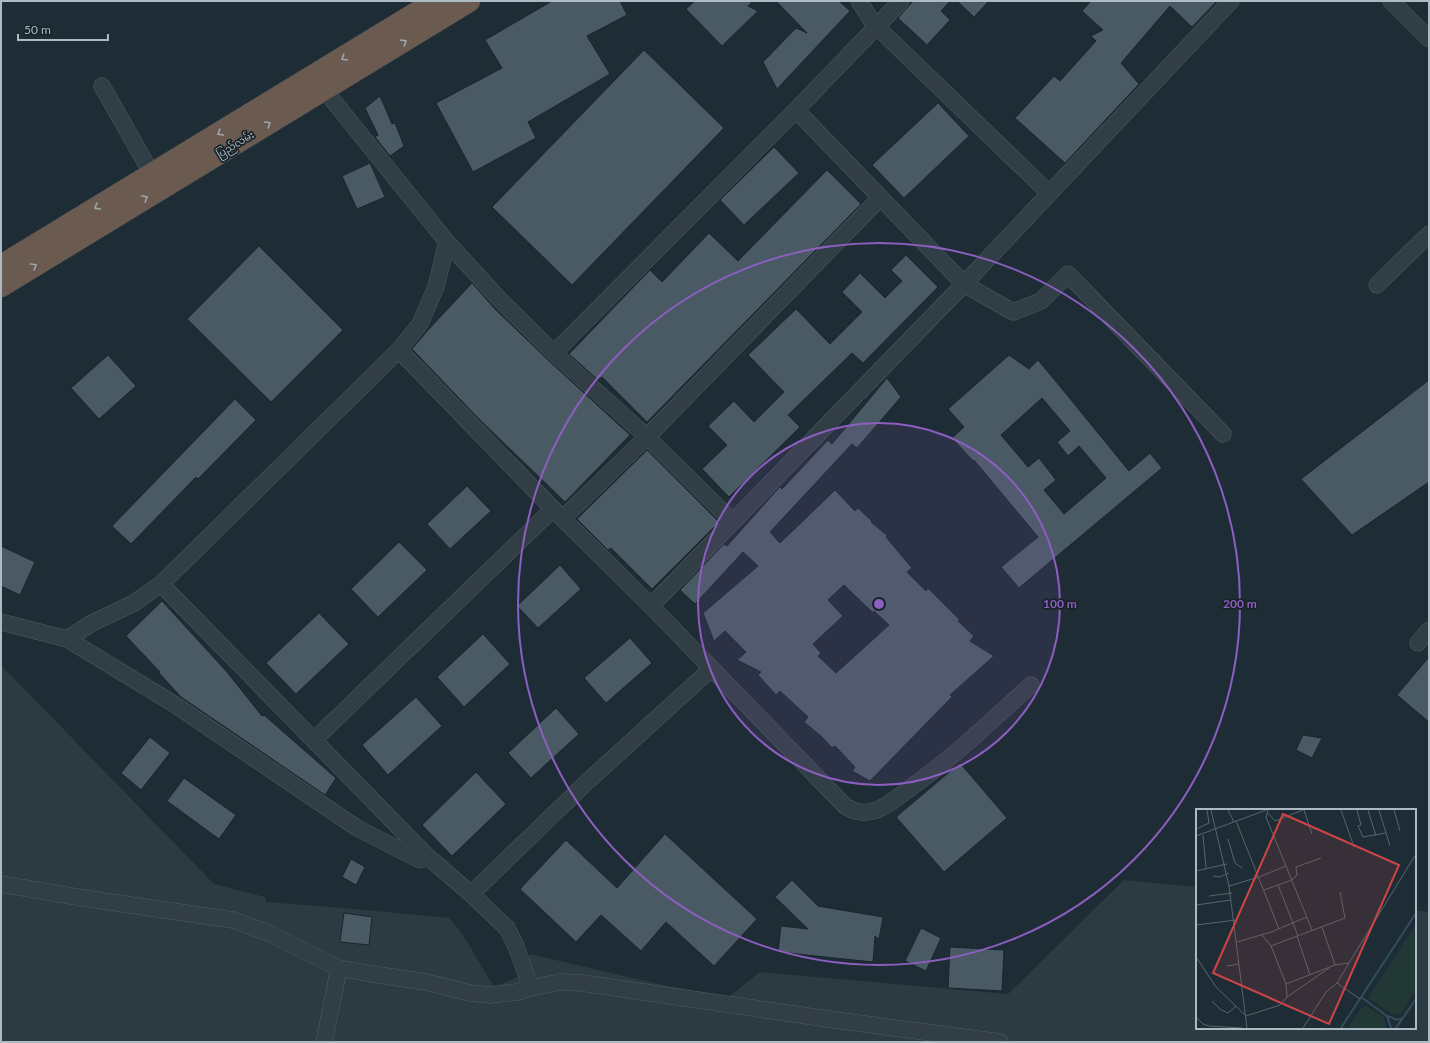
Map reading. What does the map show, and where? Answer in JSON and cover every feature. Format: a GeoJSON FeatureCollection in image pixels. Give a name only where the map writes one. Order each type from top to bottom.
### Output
{"type":"FeatureCollection","features":[{"type":"Feature","properties":{"kind":"highway","name":"ပြည်လမ်း"},"geometry":{"type":"LineString","coordinates":[[374,50],[436,1]]}},
{"type":"Feature","properties":{"kind":"highway","name":"ပြည်လမ်း"},"geometry":{"type":"LineString","coordinates":[[1,266],[152,174],[318,83],[374,50],[469,1]]}},
{"type":"Feature","properties":{"kind":"highway","name":"ပြည်လမ်း"},"geometry":{"type":"LineString","coordinates":[[1,286],[318,83]]}},
{"type":"Feature","properties":{"kind":"lane"},"geometry":{"type":"LineString","coordinates":[[859,1],[876,26],[1049,193]]}},
{"type":"Feature","properties":{"kind":"lane"},"geometry":{"type":"LineString","coordinates":[[554,353],[796,110],[901,1]]}},
{"type":"Feature","properties":{"kind":"lane"},"geometry":{"type":"LineString","coordinates":[[651,606],[964,284],[1230,1]]}},
{"type":"Feature","properties":{"kind":"lane"},"geometry":{"type":"LineString","coordinates":[[1391,1],[1429,39]]}},
{"type":"Feature","properties":{"kind":"lane"},"geometry":{"type":"LineString","coordinates":[[318,83],[447,242],[501,301],[554,353],[647,437],[733,522]]}},
{"type":"Feature","properties":{"kind":"lane"},"geometry":{"type":"LineString","coordinates":[[102,86],[152,174]]}},
{"type":"Feature","properties":{"kind":"lane"},"geometry":{"type":"LineString","coordinates":[[796,110],[964,284],[1013,312],[1041,301],[1068,274],[1223,434]]}},
{"type":"Feature","properties":{"kind":"lane"},"geometry":{"type":"LineString","coordinates":[[314,740],[558,514],[647,437],[880,198]]}},
{"type":"Feature","properties":{"kind":"lane"},"geometry":{"type":"LineString","coordinates":[[1377,285],[1429,234]]}},
{"type":"Feature","properties":{"kind":"lane"},"geometry":{"type":"LineString","coordinates":[[67,639],[92,623],[134,603],[161,584],[399,350],[420,324],[436,287],[447,242]]}},
{"type":"Feature","properties":{"kind":"lane"},"geometry":{"type":"LineString","coordinates":[[399,350],[845,806],[854,812],[863,813],[876,810],[886,805],[930,774],[1031,685]]}},
{"type":"Feature","properties":{"kind":"lane"},"geometry":{"type":"LineString","coordinates":[[161,584],[427,856],[507,928],[516,946],[531,988]]}},
{"type":"Feature","properties":{"kind":"lane"},"geometry":{"type":"LineString","coordinates":[[1,622],[67,639],[174,704],[358,828],[418,859],[421,860],[427,856]]}},
{"type":"Feature","properties":{"kind":"lane"},"geometry":{"type":"LineString","coordinates":[[1418,643],[1429,630]]}},
{"type":"Feature","properties":{"kind":"lane"},"geometry":{"type":"LineString","coordinates":[[471,894],[588,781],[711,669]]}},
{"type":"Feature","properties":{"kind":"lane"},"geometry":{"type":"LineString","coordinates":[[1,884],[83,898],[233,920],[271,934],[339,968],[426,982],[490,996],[518,992],[560,982],[582,983],[1000,1042]]}},
{"type":"Feature","properties":{"kind":"lane"},"geometry":{"type":"LineString","coordinates":[[324,1042],[339,968]]}},
{"type":"Feature","properties":{"kind":"shaded area"},"geometry":{"type":"Polygon","coordinates":[[[1,665],[214,884],[265,897],[266,902],[449,918],[463,935],[494,987],[529,972],[530,954],[726,999],[760,972],[1008,994],[1124,880],[1196,887],[1196,1029],[1416,1029],[1416,910],[1429,912],[1429,1042],[1,1042],[1,665]]]}},
{"type":"Feature","properties":{"kind":"building"},"geometry":{"type":"Polygon","coordinates":[[[552,1],[620,1],[627,15],[587,36],[610,74],[528,122],[536,138],[473,172],[436,103],[502,68],[485,40],[552,1]]]}},
{"type":"Feature","properties":{"kind":"building"},"geometry":{"type":"Polygon","coordinates":[[[695,1],[753,1],[748,6],[758,11],[722,46],[686,9],[695,1]]]}},
{"type":"Feature","properties":{"kind":"building"},"geometry":{"type":"Polygon","coordinates":[[[776,1],[839,1],[850,11],[777,89],[763,62],[796,28],[807,33],[776,1]]]}},
{"type":"Feature","properties":{"kind":"building"},"geometry":{"type":"Polygon","coordinates":[[[913,1],[950,1],[941,11],[950,20],[927,45],[898,18],[913,1]]]}},
{"type":"Feature","properties":{"kind":"building"},"geometry":{"type":"Polygon","coordinates":[[[957,1],[989,1],[974,17],[957,1]]]}},
{"type":"Feature","properties":{"kind":"building"},"geometry":{"type":"Polygon","coordinates":[[[1091,1],[1217,1],[1192,27],[1170,6],[1121,63],[1139,84],[1065,163],[1015,118],[1054,76],[1060,81],[1096,41],[1091,36],[1103,30],[1082,11],[1091,1]]]}},
{"type":"Feature","properties":{"kind":"building"},"geometry":{"type":"Polygon","coordinates":[[[644,50],[724,128],[572,285],[492,207],[644,50]]]}},
{"type":"Feature","properties":{"kind":"building"},"geometry":{"type":"Polygon","coordinates":[[[380,96],[392,124],[395,123],[404,146],[390,156],[375,137],[378,135],[365,108],[380,96]]]}},
{"type":"Feature","properties":{"kind":"building"},"geometry":{"type":"Polygon","coordinates":[[[938,103],[969,136],[904,198],[872,165],[938,103]]]}},
{"type":"Feature","properties":{"kind":"building"},"geometry":{"type":"Polygon","coordinates":[[[774,147],[799,173],[744,225],[720,200],[774,147]]]}},
{"type":"Feature","properties":{"kind":"building"},"geometry":{"type":"Polygon","coordinates":[[[370,163],[385,197],[357,209],[342,176],[370,163]]]}},
{"type":"Feature","properties":{"kind":"building"},"geometry":{"type":"Polygon","coordinates":[[[827,170],[861,204],[647,422],[602,377],[598,380],[569,354],[650,270],[662,282],[709,233],[738,261],[827,170]]]}},
{"type":"Feature","properties":{"kind":"building"},"geometry":{"type":"Polygon","coordinates":[[[259,246],[343,330],[271,402],[187,319],[259,246]]]}},
{"type":"Feature","properties":{"kind":"building"},"geometry":{"type":"Polygon","coordinates":[[[906,255],[938,287],[863,363],[852,353],[788,415],[800,427],[729,497],[702,469],[727,445],[708,426],[734,401],[754,422],[784,392],[748,355],[796,309],[830,344],[862,312],[842,292],[860,273],[885,298],[902,281],[891,270],[906,255]]]}},
{"type":"Feature","properties":{"kind":"building"},"geometry":{"type":"Polygon","coordinates":[[[472,283],[494,308],[548,360],[630,435],[565,502],[479,419],[412,349],[472,283]]]}},
{"type":"Feature","properties":{"kind":"building"},"geometry":{"type":"Polygon","coordinates":[[[108,355],[136,386],[99,419],[71,388],[108,355]]]}},
{"type":"Feature","properties":{"kind":"building"},"geometry":{"type":"Polygon","coordinates":[[[1009,355],[1029,369],[1038,360],[1129,471],[1150,453],[1162,468],[1019,588],[1001,567],[1038,537],[974,460],[973,461],[952,438],[964,427],[948,409],[1009,355]],[[1042,398],[1001,435],[1028,467],[1039,458],[1056,480],[1044,490],[1064,514],[1106,478],[1079,446],[1068,456],[1057,442],[1070,431],[1042,398]]]}},
{"type":"Feature","properties":{"kind":"building"},"geometry":{"type":"Polygon","coordinates":[[[887,378],[901,397],[857,448],[852,444],[770,532],[780,543],[835,490],[855,511],[858,508],[872,521],[871,522],[888,536],[886,537],[912,568],[907,572],[926,591],[928,588],[960,620],[958,621],[974,636],[970,641],[994,656],[950,695],[952,697],[870,781],[852,771],[855,767],[835,746],[832,748],[822,737],[804,722],[808,717],[780,691],[776,695],[758,675],[761,672],[737,660],[746,652],[725,631],[714,641],[703,613],[758,566],[743,552],[695,604],[680,590],[724,544],[727,546],[776,491],[780,487],[782,489],[828,440],[832,444],[887,378]],[[844,585],[828,600],[843,616],[813,644],[821,653],[818,656],[836,673],[889,625],[874,611],[873,613],[844,585]]]}},
{"type":"Feature","properties":{"kind":"building"},"geometry":{"type":"Polygon","coordinates":[[[1429,380],[1429,482],[1352,535],[1301,479],[1429,380]]]}},
{"type":"Feature","properties":{"kind":"building"},"geometry":{"type":"Polygon","coordinates":[[[235,399],[256,420],[198,479],[196,477],[131,544],[112,526],[235,399]]]}},
{"type":"Feature","properties":{"kind":"building"},"geometry":{"type":"Polygon","coordinates":[[[647,450],[719,522],[652,589],[611,548],[608,550],[577,519],[647,450]]]}},
{"type":"Feature","properties":{"kind":"building"},"geometry":{"type":"Polygon","coordinates":[[[467,486],[491,511],[450,549],[427,524],[467,486]]]}},
{"type":"Feature","properties":{"kind":"building"},"geometry":{"type":"Polygon","coordinates":[[[399,542],[427,570],[378,617],[351,589],[399,542]]]}},
{"type":"Feature","properties":{"kind":"building"},"geometry":{"type":"Polygon","coordinates":[[[1,546],[35,562],[20,595],[1,586],[1,546]]]}},
{"type":"Feature","properties":{"kind":"building"},"geometry":{"type":"Polygon","coordinates":[[[560,565],[581,589],[538,628],[517,606],[560,565]]]}},
{"type":"Feature","properties":{"kind":"building"},"geometry":{"type":"Polygon","coordinates":[[[162,601],[227,672],[262,716],[264,715],[336,778],[325,795],[181,697],[126,636],[162,601]]]}},
{"type":"Feature","properties":{"kind":"building"},"geometry":{"type":"Polygon","coordinates":[[[319,613],[349,644],[296,694],[266,663],[319,613]]]}},
{"type":"Feature","properties":{"kind":"building"},"geometry":{"type":"Polygon","coordinates":[[[483,634],[510,664],[464,707],[437,677],[483,634]]]}},
{"type":"Feature","properties":{"kind":"building"},"geometry":{"type":"Polygon","coordinates":[[[630,638],[652,663],[606,703],[584,678],[630,638]]]}},
{"type":"Feature","properties":{"kind":"building"},"geometry":{"type":"Polygon","coordinates":[[[1429,657],[1429,722],[1397,695],[1429,657]]]}},
{"type":"Feature","properties":{"kind":"building"},"geometry":{"type":"Polygon","coordinates":[[[416,697],[442,726],[388,775],[362,745],[416,697]]]}},
{"type":"Feature","properties":{"kind":"building"},"geometry":{"type":"Polygon","coordinates":[[[556,708],[579,734],[531,778],[508,753],[556,708]]]}},
{"type":"Feature","properties":{"kind":"building"},"geometry":{"type":"Polygon","coordinates":[[[1303,735],[1322,738],[1312,758],[1296,750],[1303,735]]]}},
{"type":"Feature","properties":{"kind":"building"},"geometry":{"type":"Polygon","coordinates":[[[150,737],[170,753],[141,790],[121,773],[150,737]]]}},
{"type":"Feature","properties":{"kind":"building"},"geometry":{"type":"Polygon","coordinates":[[[960,763],[1007,818],[944,872],[896,817],[960,763]]]}},
{"type":"Feature","properties":{"kind":"building"},"geometry":{"type":"Polygon","coordinates":[[[476,772],[506,804],[452,856],[422,825],[476,772]]]}},
{"type":"Feature","properties":{"kind":"building"},"geometry":{"type":"Polygon","coordinates":[[[184,778],[236,815],[219,839],[167,801],[184,778]]]}},
{"type":"Feature","properties":{"kind":"building"},"geometry":{"type":"Polygon","coordinates":[[[665,834],[757,919],[714,966],[666,922],[641,951],[601,915],[576,942],[520,889],[566,840],[617,888],[665,834]]]}},
{"type":"Feature","properties":{"kind":"building"},"geometry":{"type":"Polygon","coordinates":[[[351,859],[365,867],[356,885],[342,877],[351,859]]]}},
{"type":"Feature","properties":{"kind":"building"},"geometry":{"type":"Polygon","coordinates":[[[792,880],[818,906],[883,917],[879,939],[875,936],[873,962],[778,952],[781,926],[808,929],[775,897],[792,880]]]}},
{"type":"Feature","properties":{"kind":"building"},"geometry":{"type":"Polygon","coordinates":[[[344,913],[372,917],[369,945],[340,942],[344,913]]]}},
{"type":"Feature","properties":{"kind":"building"},"geometry":{"type":"Polygon","coordinates":[[[921,928],[941,938],[926,971],[905,961],[921,928]]]}},
{"type":"Feature","properties":{"kind":"building"},"geometry":{"type":"Polygon","coordinates":[[[950,947],[1004,950],[1002,991],[948,988],[950,947]]]}}]}
